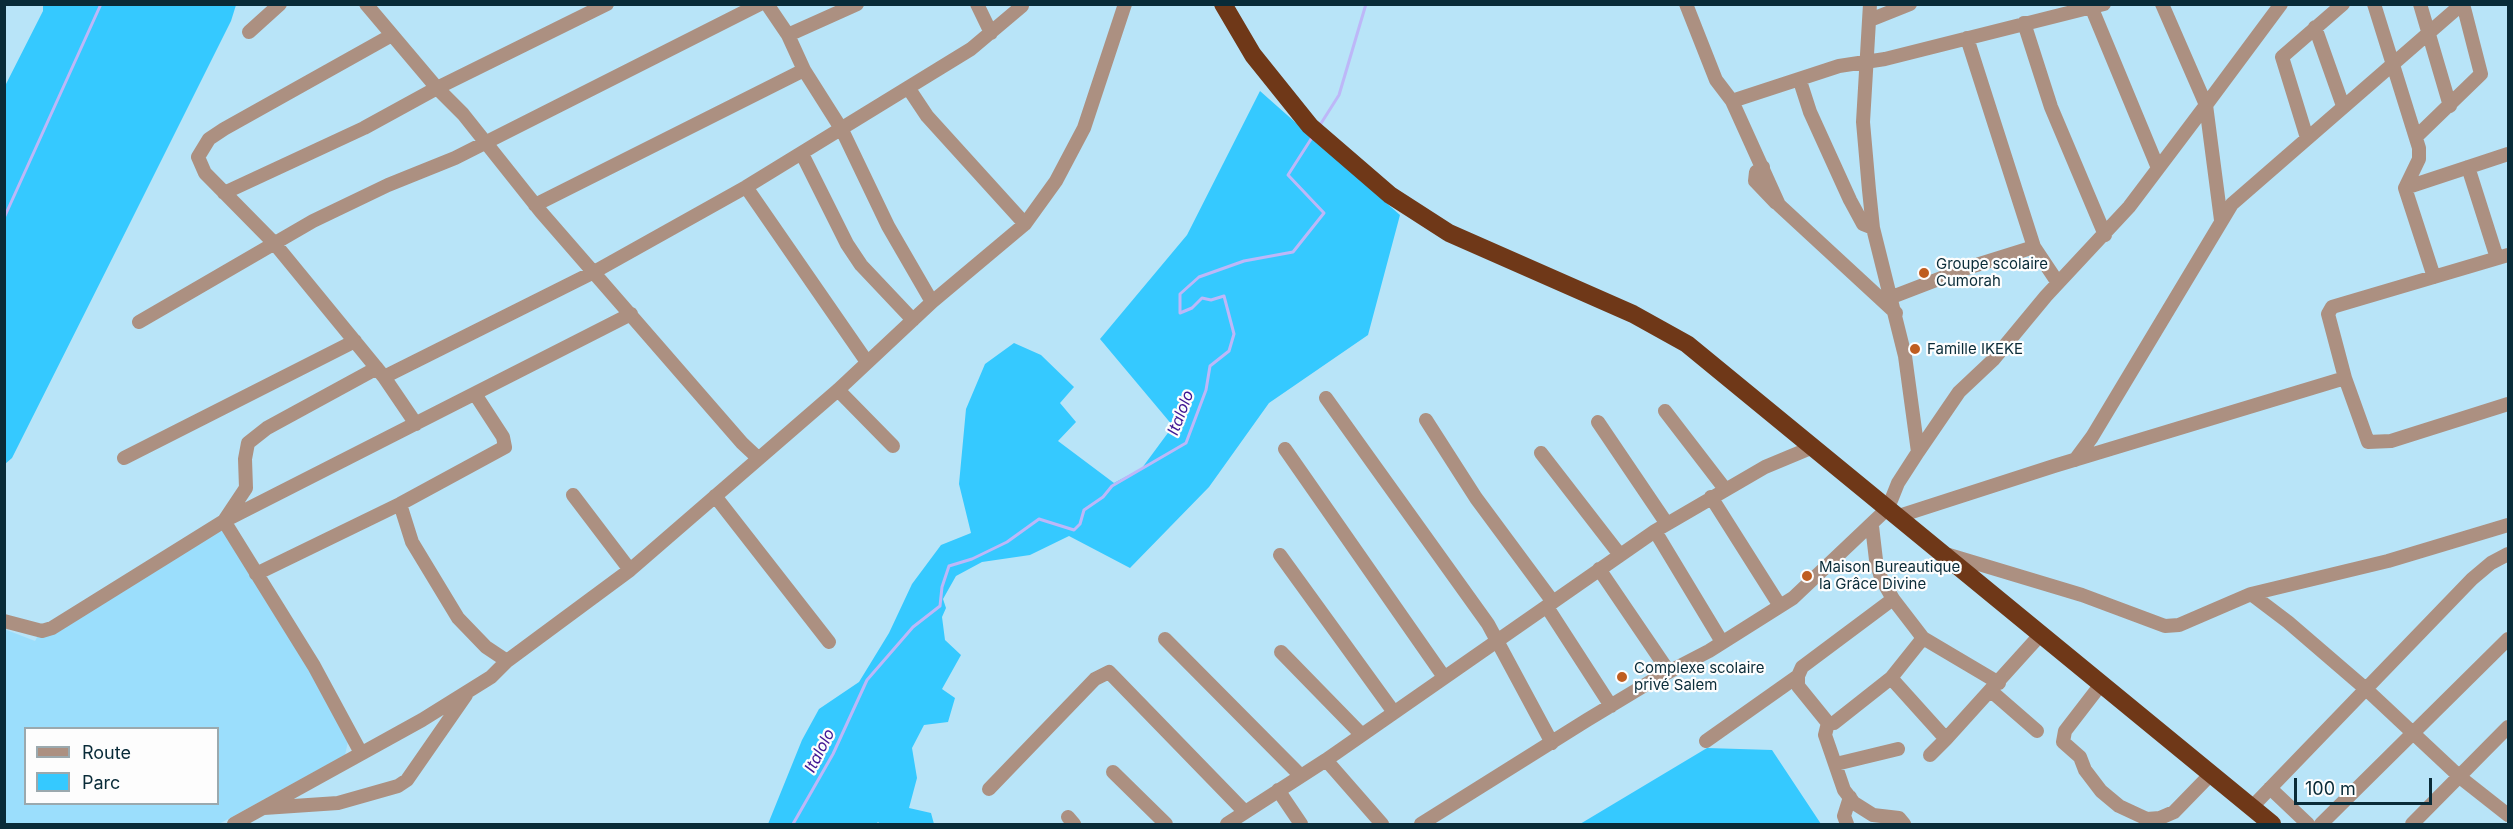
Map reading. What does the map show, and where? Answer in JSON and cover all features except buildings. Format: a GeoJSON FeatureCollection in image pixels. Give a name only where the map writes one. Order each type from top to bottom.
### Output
{"type":"FeatureCollection","features":[{"type":"Feature","properties":{"kind":"highway"},"geometry":{"type":"LineString","coordinates":[[1223,4],[1253,55],[1310,126],[1390,195],[1449,233],[1633,314],[1687,344],[2272,825]]}},
{"type":"Feature","properties":{"kind":"street"},"geometry":{"type":"LineString","coordinates":[[249,32],[280,4]]}},
{"type":"Feature","properties":{"kind":"street"},"geometry":{"type":"LineString","coordinates":[[224,193],[364,128],[437,88],[607,4]]}},
{"type":"Feature","properties":{"kind":"street"},"geometry":{"type":"LineString","coordinates":[[139,322],[313,221],[485,142],[760,4]]}},
{"type":"Feature","properties":{"kind":"street"},"geometry":{"type":"LineString","coordinates":[[767,4],[788,35],[804,70],[842,130],[888,226],[932,302]]}},
{"type":"Feature","properties":{"kind":"street"},"geometry":{"type":"LineString","coordinates":[[788,35],[857,4]]}},
{"type":"Feature","properties":{"kind":"street"},"geometry":{"type":"LineString","coordinates":[[977,4],[991,33]]}},
{"type":"Feature","properties":{"kind":"street"},"geometry":{"type":"LineString","coordinates":[[234,825],[491,677],[507,661],[630,570],[838,390],[932,302],[1025,224],[1056,181],[1084,128],[1125,4]]}},
{"type":"Feature","properties":{"kind":"street"},"geometry":{"type":"LineString","coordinates":[[1686,4],[1716,80],[1732,101],[1779,205],[1896,313]]}},
{"type":"Feature","properties":{"kind":"street"},"geometry":{"type":"LineString","coordinates":[[1870,4],[1863,122],[1874,228],[1905,356],[1918,452]]}},
{"type":"Feature","properties":{"kind":"street"},"geometry":{"type":"LineString","coordinates":[[1870,20],[1910,4]]}},
{"type":"Feature","properties":{"kind":"street"},"geometry":{"type":"LineString","coordinates":[[2162,4],[2206,105],[2221,220]]}},
{"type":"Feature","properties":{"kind":"street"},"geometry":{"type":"LineString","coordinates":[[1893,512],[1898,483],[1959,393],[1993,360],[2058,283],[2105,235],[2281,4]]}},
{"type":"Feature","properties":{"kind":"street"},"geometry":{"type":"LineString","coordinates":[[2307,138],[2282,59],[2343,4]]}},
{"type":"Feature","properties":{"kind":"street"},"geometry":{"type":"LineString","coordinates":[[2374,4],[2416,136],[2420,159],[2405,188],[2434,277]]}},
{"type":"Feature","properties":{"kind":"street"},"geometry":{"type":"LineString","coordinates":[[2420,4],[2450,106]]}},
{"type":"Feature","properties":{"kind":"street"},"geometry":{"type":"LineString","coordinates":[[2075,460],[2092,437],[2221,220],[2241,194],[2463,4],[2481,74],[2416,136]]}},
{"type":"Feature","properties":{"kind":"street"},"geometry":{"type":"LineString","coordinates":[[1732,101],[1800,81],[1839,66],[1868,62],[2095,5],[2158,168]]}},
{"type":"Feature","properties":{"kind":"street"},"geometry":{"type":"LineString","coordinates":[[372,6],[392,35],[485,142],[535,205],[742,443],[759,458]]}},
{"type":"Feature","properties":{"kind":"street"},"geometry":{"type":"LineString","coordinates":[[224,521],[246,488],[245,459],[249,443],[267,429],[381,372],[594,272],[746,188],[909,89],[991,33],[1022,6]]}},
{"type":"Feature","properties":{"kind":"street"},"geometry":{"type":"LineString","coordinates":[[2024,23],[2051,107],[2105,235]]}},
{"type":"Feature","properties":{"kind":"street"},"geometry":{"type":"LineString","coordinates":[[2315,27],[2343,106]]}},
{"type":"Feature","properties":{"kind":"street"},"geometry":{"type":"LineString","coordinates":[[392,35],[209,139],[198,157],[200,165],[224,193],[275,244],[381,372],[416,424]]}},
{"type":"Feature","properties":{"kind":"street"},"geometry":{"type":"LineString","coordinates":[[1967,38],[2034,247],[2058,283]]}},
{"type":"Feature","properties":{"kind":"street"},"geometry":{"type":"LineString","coordinates":[[535,205],[804,70]]}},
{"type":"Feature","properties":{"kind":"street"},"geometry":{"type":"LineString","coordinates":[[1800,81],[1810,112],[1850,200],[1863,224],[1874,228]]}},
{"type":"Feature","properties":{"kind":"street"},"geometry":{"type":"LineString","coordinates":[[909,89],[927,116],[1025,224]]}},
{"type":"Feature","properties":{"kind":"street"},"geometry":{"type":"LineString","coordinates":[[802,154],[847,244],[861,265],[913,320]]}},
{"type":"Feature","properties":{"kind":"street"},"geometry":{"type":"LineString","coordinates":[[2405,188],[2508,154]]}},
{"type":"Feature","properties":{"kind":"street"},"geometry":{"type":"LineString","coordinates":[[2468,167],[2473,205],[2478,220],[2502,257],[2329,310],[2345,378],[2366,440],[2372,444],[2391,441],[2508,404]]}},
{"type":"Feature","properties":{"kind":"street"},"geometry":{"type":"LineString","coordinates":[[746,188],[867,362]]}},
{"type":"Feature","properties":{"kind":"street"},"geometry":{"type":"LineString","coordinates":[[1892,297],[2034,247]]}},
{"type":"Feature","properties":{"kind":"street"},"geometry":{"type":"LineString","coordinates":[[4,621],[42,631],[52,628],[224,521],[631,314]]}},
{"type":"Feature","properties":{"kind":"street"},"geometry":{"type":"LineString","coordinates":[[124,458],[356,342]]}},
{"type":"Feature","properties":{"kind":"street"},"geometry":{"type":"LineString","coordinates":[[1421,825],[1611,706],[1780,606],[1798,594],[1872,526],[1893,512],[2075,460],[2345,378]]}},
{"type":"Feature","properties":{"kind":"street"},"geometry":{"type":"LineString","coordinates":[[838,390],[893,446]]}},
{"type":"Feature","properties":{"kind":"street"},"geometry":{"type":"LineString","coordinates":[[256,574],[400,504],[506,447],[503,437],[475,394]]}},
{"type":"Feature","properties":{"kind":"street"},"geometry":{"type":"LineString","coordinates":[[1326,398],[1498,640],[1552,743]]}},
{"type":"Feature","properties":{"kind":"street"},"geometry":{"type":"LineString","coordinates":[[1665,411],[1725,489]]}},
{"type":"Feature","properties":{"kind":"street"},"geometry":{"type":"LineString","coordinates":[[1426,420],[1476,498],[1550,605],[1611,706]]}},
{"type":"Feature","properties":{"kind":"street"},"geometry":{"type":"LineString","coordinates":[[1598,422],[1667,524]]}},
{"type":"Feature","properties":{"kind":"street"},"geometry":{"type":"LineString","coordinates":[[1227,825],[1244,811],[1326,760],[1393,711],[1655,531],[1765,467],[1813,447]]}},
{"type":"Feature","properties":{"kind":"street"},"geometry":{"type":"LineString","coordinates":[[1285,449],[1444,677]]}},
{"type":"Feature","properties":{"kind":"street"},"geometry":{"type":"LineString","coordinates":[[1541,453],[1620,555]]}},
{"type":"Feature","properties":{"kind":"street"},"geometry":{"type":"LineString","coordinates":[[573,495],[630,570]]}},
{"type":"Feature","properties":{"kind":"street"},"geometry":{"type":"LineString","coordinates":[[715,496],[829,642]]}},
{"type":"Feature","properties":{"kind":"street"},"geometry":{"type":"LineString","coordinates":[[1711,497],[1780,606]]}},
{"type":"Feature","properties":{"kind":"street"},"geometry":{"type":"LineString","coordinates":[[400,504],[412,542],[458,618],[486,647],[507,661]]}},
{"type":"Feature","properties":{"kind":"street"},"geometry":{"type":"LineString","coordinates":[[224,521],[314,666],[361,753]]}},
{"type":"Feature","properties":{"kind":"street"},"geometry":{"type":"LineString","coordinates":[[1944,553],[2019,578],[2082,595],[2165,626],[2179,625],[2251,594],[2388,561],[2508,525]]}},
{"type":"Feature","properties":{"kind":"street"},"geometry":{"type":"LineString","coordinates":[[1872,526],[1876,560],[1893,599],[1923,638],[1995,687],[2037,731]]}},
{"type":"Feature","properties":{"kind":"street"},"geometry":{"type":"LineString","coordinates":[[1655,531],[1722,642]]}},
{"type":"Feature","properties":{"kind":"street"},"geometry":{"type":"LineString","coordinates":[[2251,808],[2472,579],[2508,554]]}},
{"type":"Feature","properties":{"kind":"street"},"geometry":{"type":"LineString","coordinates":[[1280,555],[1393,711]]}},
{"type":"Feature","properties":{"kind":"street"},"geometry":{"type":"LineString","coordinates":[[1599,569],[1669,672]]}},
{"type":"Feature","properties":{"kind":"street"},"geometry":{"type":"LineString","coordinates":[[2251,594],[2288,622],[2367,690],[2460,778],[2508,815]]}},
{"type":"Feature","properties":{"kind":"street"},"geometry":{"type":"LineString","coordinates":[[1828,723],[1798,686],[1798,676],[1802,667],[1893,599]]}},
{"type":"Feature","properties":{"kind":"street"},"geometry":{"type":"LineString","coordinates":[[1930,755],[1995,687],[2041,634]]}},
{"type":"Feature","properties":{"kind":"street"},"geometry":{"type":"LineString","coordinates":[[1828,723],[1840,721],[1891,678],[1923,638]]}},
{"type":"Feature","properties":{"kind":"street"},"geometry":{"type":"LineString","coordinates":[[1165,639],[1300,775]]}},
{"type":"Feature","properties":{"kind":"street"},"geometry":{"type":"LineString","coordinates":[[2321,825],[2508,639]]}},
{"type":"Feature","properties":{"kind":"street"},"geometry":{"type":"LineString","coordinates":[[1281,652],[1361,734]]}},
{"type":"Feature","properties":{"kind":"street"},"geometry":{"type":"LineString","coordinates":[[989,789],[1095,680],[1109,672],[1244,811]]}},
{"type":"Feature","properties":{"kind":"street"},"geometry":{"type":"LineString","coordinates":[[1706,741],[1798,676]]}},
{"type":"Feature","properties":{"kind":"street"},"geometry":{"type":"LineString","coordinates":[[1891,678],[1946,739]]}},
{"type":"Feature","properties":{"kind":"street"},"geometry":{"type":"LineString","coordinates":[[2102,683],[2065,731],[2063,742],[2080,757],[2085,770],[2119,806],[2147,819],[2160,818],[2174,812],[2211,774]]}},
{"type":"Feature","properties":{"kind":"street"},"geometry":{"type":"LineString","coordinates":[[262,808],[338,803],[398,786],[407,780],[470,690]]}},
{"type":"Feature","properties":{"kind":"street"},"geometry":{"type":"LineString","coordinates":[[1828,723],[1825,735],[1844,790],[1873,815],[1899,818],[1904,825]]}},
{"type":"Feature","properties":{"kind":"street"},"geometry":{"type":"LineString","coordinates":[[2412,825],[2508,727]]}},
{"type":"Feature","properties":{"kind":"street"},"geometry":{"type":"LineString","coordinates":[[1836,764],[1898,749]]}},
{"type":"Feature","properties":{"kind":"street"},"geometry":{"type":"LineString","coordinates":[[1326,760],[1382,825]]}},
{"type":"Feature","properties":{"kind":"street"},"geometry":{"type":"LineString","coordinates":[[1113,772],[1166,825]]}},
{"type":"Feature","properties":{"kind":"street"},"geometry":{"type":"LineString","coordinates":[[2270,788],[2308,825]]}},
{"type":"Feature","properties":{"kind":"street"},"geometry":{"type":"LineString","coordinates":[[1278,790],[1301,825]]}},
{"type":"Feature","properties":{"kind":"street"},"geometry":{"type":"LineString","coordinates":[[1847,825],[1844,816],[1850,797]]}},
{"type":"Feature","properties":{"kind":"shaded area"},"geometry":{"type":"Polygon","coordinates":[[[222,530],[350,733],[345,755],[219,824],[5,824],[4,629],[35,641],[42,628],[222,530]]]}},
{"type":"Feature","properties":{"kind":"green space"},"geometry":{"type":"Polygon","coordinates":[[[43,5],[236,5],[231,21],[12,458],[5,464],[5,86],[43,11],[43,5]]]}},
{"type":"Feature","properties":{"kind":"green space"},"geometry":{"type":"Polygon","coordinates":[[[1260,91],[1400,215],[1368,335],[1269,403],[1209,487],[1130,568],[1069,536],[1030,555],[982,562],[956,576],[943,599],[946,608],[942,617],[945,640],[961,655],[942,689],[955,698],[948,722],[924,725],[912,748],[917,778],[909,808],[931,813],[934,824],[880,824],[878,822],[876,824],[768,824],[802,740],[819,709],[859,682],[889,633],[912,584],[941,545],[971,533],[959,484],[966,409],[985,364],[1014,343],[1041,355],[1074,387],[1060,403],[1076,422],[1058,441],[1114,483],[1142,468],[1173,426],[1100,339],[1187,235],[1260,91]]]}},
{"type":"Feature","properties":{"kind":"green space"},"geometry":{"type":"Polygon","coordinates":[[[1707,748],[1772,750],[1821,824],[1580,824],[1707,748]]]}},
{"type":"Feature","properties":{"kind":"waterway"},"geometry":{"type":"LineString","coordinates":[[4,218],[101,4]]}},
{"type":"Feature","properties":{"kind":"waterway","name":"Italolo"},"geometry":{"type":"LineString","coordinates":[[1320,125],[1339,95],[1366,4]]}},
{"type":"Feature","properties":{"kind":"waterway","name":"Italolo"},"geometry":{"type":"LineString","coordinates":[[793,824],[833,754],[867,680],[913,627],[940,606],[942,587],[949,566],[972,559],[1007,542],[1039,519],[1074,530],[1080,524],[1084,510],[1103,497],[1112,486],[1186,443],[1206,390],[1210,366],[1229,351],[1234,334],[1224,296],[1211,300],[1202,298],[1192,308],[1180,313],[1180,294],[1199,277],[1244,261],[1293,252],[1324,213],[1288,175],[1313,136]]}},
{"type":"Feature","properties":{"kind":"place","name":"Groupe scolaire Cumorah"},"geometry":{"type":"Point","coordinates":[1924,273]}},
{"type":"Feature","properties":{"kind":"place","name":"Famille IKEKE"},"geometry":{"type":"Point","coordinates":[1915,349]}},
{"type":"Feature","properties":{"kind":"place","name":"Maison Bureautique la Grâce Divine"},"geometry":{"type":"Point","coordinates":[1807,576]}},
{"type":"Feature","properties":{"kind":"place","name":"Complexe scolaire privé Salem"},"geometry":{"type":"Point","coordinates":[1622,677]}}]}
